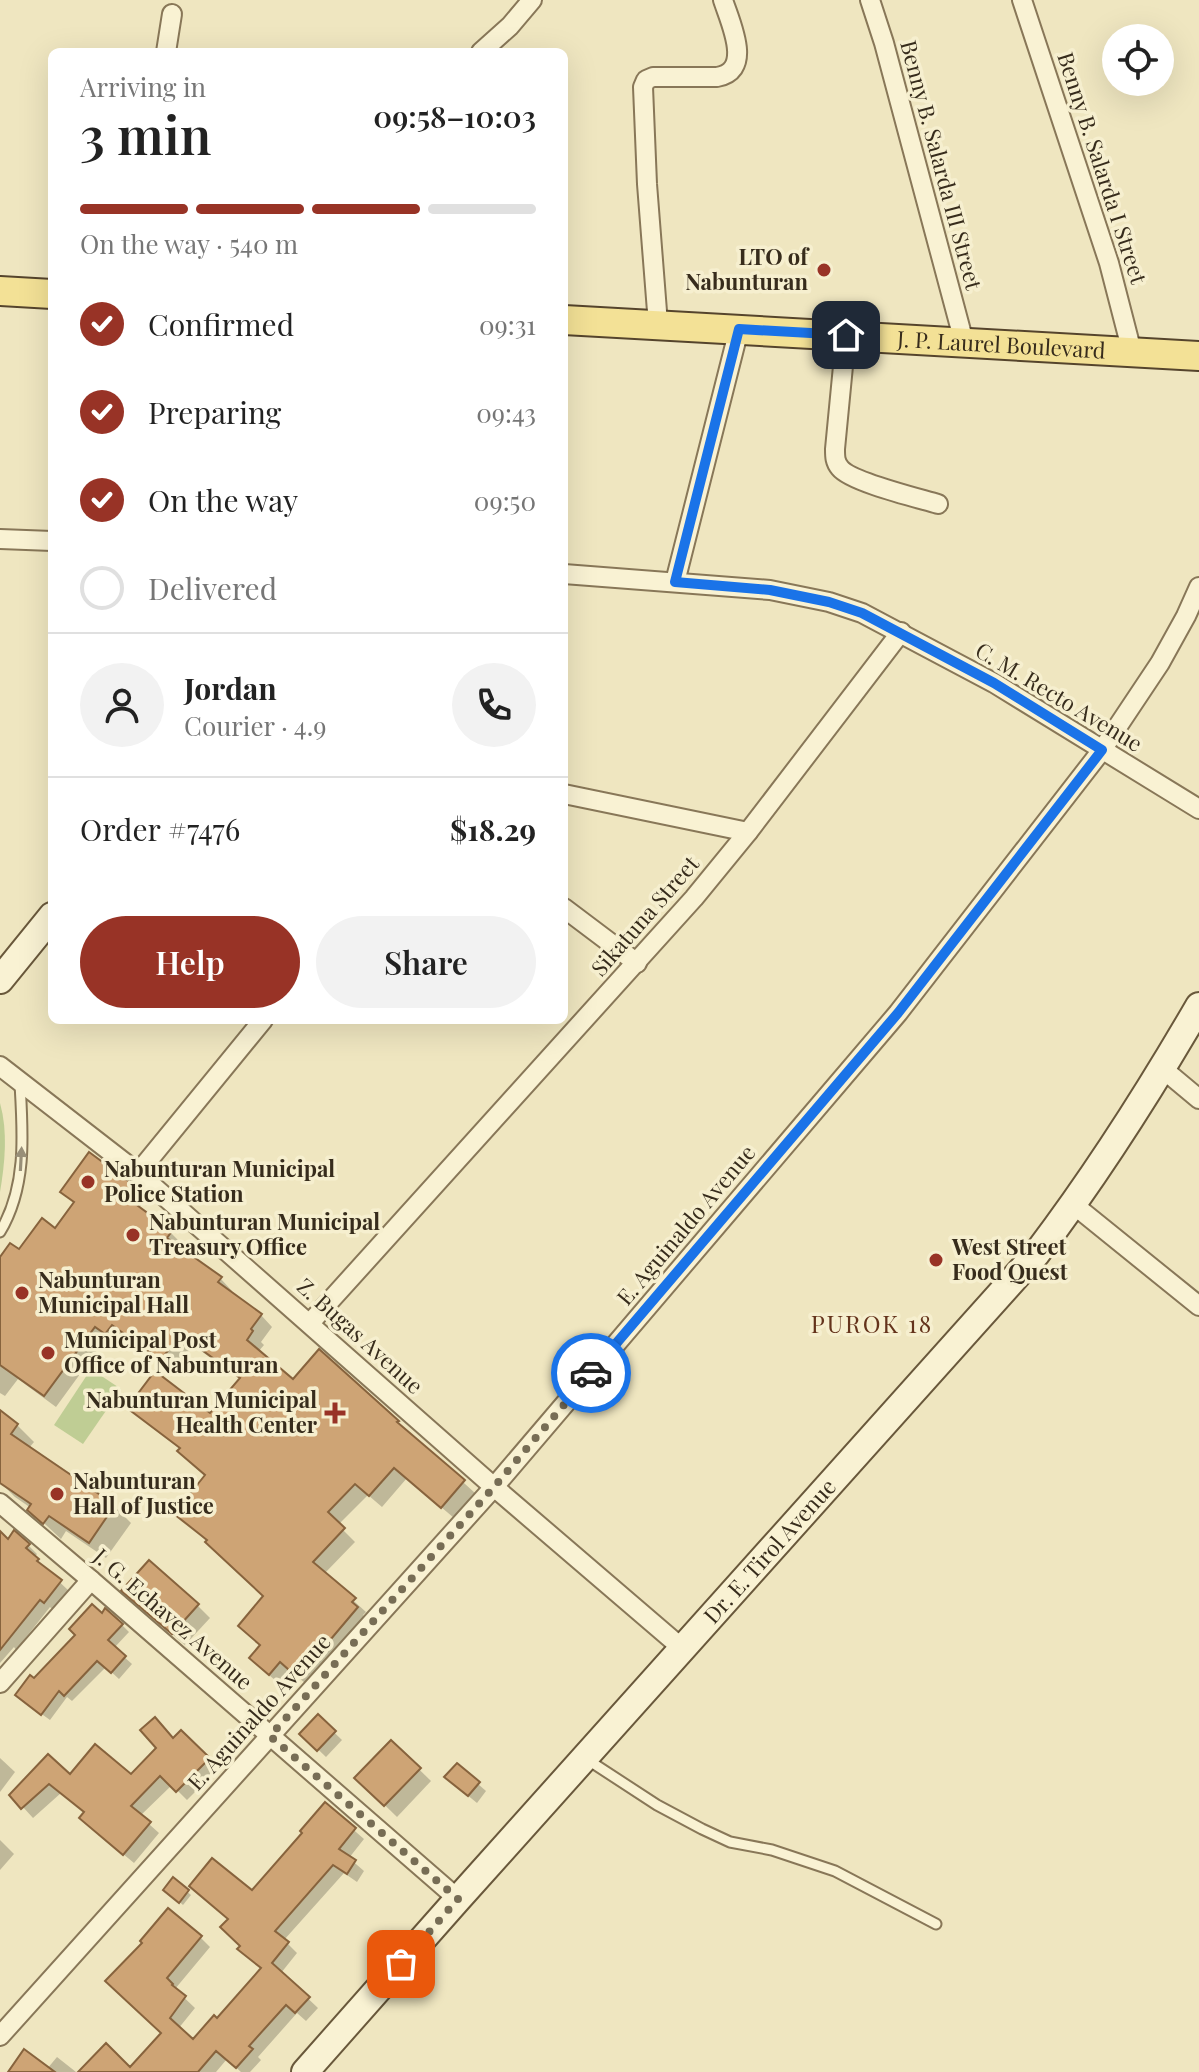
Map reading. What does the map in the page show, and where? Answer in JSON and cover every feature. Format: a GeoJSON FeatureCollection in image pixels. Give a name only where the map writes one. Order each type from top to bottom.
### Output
{"type":"FeatureCollection","features":[{"type":"Feature","properties":{"kind":"main road"},"geometry":{"type":"LineString","coordinates":[[0,291],[48,294]]}},
{"type":"Feature","properties":{"kind":"main road","name":"J. P. Laurel Boulevard"},"geometry":{"type":"LineString","coordinates":[[568,320],[1199,356]]}},
{"type":"Feature","properties":{"kind":"main road"},"geometry":{"type":"LineString","coordinates":[[0,980],[48,921]]}},
{"type":"Feature","properties":{"kind":"main road","name":"Dr. E. Tirol Avenue"},"geometry":{"type":"LineString","coordinates":[[305,2072],[1037,1253],[1115,1145],[1199,1006]]}},
{"type":"Feature","properties":{"kind":"street"},"geometry":{"type":"LineString","coordinates":[[485,48],[532,0]]}},
{"type":"Feature","properties":{"kind":"street"},"geometry":{"type":"LineString","coordinates":[[658,324],[643,87],[646,80],[653,77],[717,77],[733,68],[737,51],[723,0]]}},
{"type":"Feature","properties":{"kind":"street","name":"Benny B. Salarda III Street"},"geometry":{"type":"LineString","coordinates":[[870,0],[964,342]]}},
{"type":"Feature","properties":{"kind":"street","name":"Benny B. Salarda I Street"},"geometry":{"type":"LineString","coordinates":[[1022,0],[1109,263],[1132,352]]}},
{"type":"Feature","properties":{"kind":"street"},"geometry":{"type":"LineString","coordinates":[[167,48],[172,14]]}},
{"type":"Feature","properties":{"kind":"street"},"geometry":{"type":"LineString","coordinates":[[675,582],[739,329]]}},
{"type":"Feature","properties":{"kind":"street"},"geometry":{"type":"LineString","coordinates":[[846,335],[835,449],[837,465],[843,472],[857,478],[938,504]]}},
{"type":"Feature","properties":{"kind":"street"},"geometry":{"type":"LineString","coordinates":[[0,539],[48,541]]}},
{"type":"Feature","properties":{"kind":"street","name":"C. M. Recto Avenue"},"geometry":{"type":"LineString","coordinates":[[568,574],[770,590],[829,602],[862,613],[994,683],[1199,809]]}},
{"type":"Feature","properties":{"kind":"street","name":"E. Aguinaldo Avenue"},"geometry":{"type":"LineString","coordinates":[[0,2036],[494,1487],[898,1013],[1102,750],[1160,663],[1199,587]]}},
{"type":"Feature","properties":{"kind":"street","name":"Sikatuna Street"},"geometry":{"type":"LineString","coordinates":[[310,1323],[694,898],[901,632]]}},
{"type":"Feature","properties":{"kind":"street"},"geometry":{"type":"LineString","coordinates":[[568,795],[748,832]]}},
{"type":"Feature","properties":{"kind":"street"},"geometry":{"type":"LineString","coordinates":[[568,911],[637,963]]}},
{"type":"Feature","properties":{"kind":"street"},"geometry":{"type":"LineString","coordinates":[[138,1173],[260,1024]]}},
{"type":"Feature","properties":{"kind":"street","name":"Z. Bugas Avenue"},"geometry":{"type":"LineString","coordinates":[[0,1066],[138,1173],[683,1649]]}},
{"type":"Feature","properties":{"kind":"street"},"geometry":{"type":"LineString","coordinates":[[1163,1069],[1199,1099]]}},
{"type":"Feature","properties":{"kind":"street"},"geometry":{"type":"LineString","coordinates":[[1074,1205],[1199,1306]]}},
{"type":"Feature","properties":{"kind":"street","name":"J. G. Echavez Avenue"},"geometry":{"type":"LineString","coordinates":[[0,1503],[458,1899]]}},
{"type":"Feature","properties":{"kind":"street"},"geometry":{"type":"LineString","coordinates":[[0,1683],[91,1580]]}},
{"type":"Feature","properties":{"kind":"lane"},"geometry":{"type":"LineString","coordinates":[[0,1232],[12,1210],[21,1169],[19,1081]]}},
{"type":"Feature","properties":{"kind":"lane"},"geometry":{"type":"LineString","coordinates":[[585,1758],[657,1805],[702,1829],[730,1842],[772,1850],[835,1871],[936,1924]]}},
{"type":"Feature","properties":{"kind":"green space"},"geometry":{"type":"Polygon","coordinates":[[[0,1103],[5,1147],[0,1192],[0,1103]]]}},
{"type":"Feature","properties":{"kind":"green space"},"geometry":{"type":"Polygon","coordinates":[[[91,1369],[121,1389],[83,1444],[54,1425],[91,1369]]]}},
{"type":"Feature","properties":{"kind":"building"},"geometry":{"type":"Polygon","coordinates":[[[89,1152],[135,1186],[126,1197],[172,1231],[167,1238],[222,1277],[218,1282],[262,1314],[247,1340],[293,1379],[319,1349],[465,1480],[441,1508],[394,1468],[369,1496],[355,1484],[328,1512],[345,1528],[313,1562],[356,1598],[352,1602],[358,1607],[298,1678],[280,1662],[269,1675],[249,1658],[260,1645],[238,1626],[263,1596],[205,1542],[207,1540],[174,1514],[205,1475],[177,1451],[180,1448],[127,1408],[155,1371],[210,1413],[240,1378],[180,1334],[161,1360],[112,1325],[105,1334],[95,1327],[44,1396],[0,1365],[0,1257],[10,1243],[19,1249],[42,1218],[55,1228],[74,1202],[60,1192],[89,1152]]]}},
{"type":"Feature","properties":{"kind":"building","name":"Nabunturan Hall of Justice"},"geometry":{"type":"Polygon","coordinates":[[[0,1410],[18,1424],[11,1434],[115,1505],[89,1543],[49,1516],[43,1524],[27,1510],[31,1504],[0,1483],[0,1410]]]}},
{"type":"Feature","properties":{"kind":"building"},"geometry":{"type":"Polygon","coordinates":[[[14,1530],[30,1544],[26,1548],[39,1559],[37,1561],[62,1580],[44,1603],[40,1600],[0,1650],[0,1531],[8,1539],[14,1530]]]}},
{"type":"Feature","properties":{"kind":"building"},"geometry":{"type":"Polygon","coordinates":[[[149,1560],[199,1604],[172,1634],[121,1591],[149,1560]]]}},
{"type":"Feature","properties":{"kind":"building"},"geometry":{"type":"Polygon","coordinates":[[[92,1604],[102,1613],[105,1608],[123,1624],[108,1640],[126,1656],[111,1673],[97,1661],[64,1696],[59,1691],[41,1715],[15,1695],[30,1675],[34,1678],[75,1635],[69,1629],[92,1604]]]}},
{"type":"Feature","properties":{"kind":"building"},"geometry":{"type":"Polygon","coordinates":[[[318,1714],[336,1731],[317,1751],[299,1734],[318,1714]]]}},
{"type":"Feature","properties":{"kind":"building"},"geometry":{"type":"Polygon","coordinates":[[[155,1717],[173,1738],[181,1730],[210,1758],[176,1792],[160,1776],[131,1806],[151,1822],[123,1855],[79,1818],[84,1812],[49,1784],[21,1809],[9,1795],[48,1754],[70,1774],[95,1744],[131,1774],[156,1748],[140,1730],[155,1717]]]}},
{"type":"Feature","properties":{"kind":"building"},"geometry":{"type":"Polygon","coordinates":[[[391,1740],[421,1768],[384,1806],[354,1778],[391,1740]]]}},
{"type":"Feature","properties":{"kind":"building"},"geometry":{"type":"Polygon","coordinates":[[[457,1763],[480,1782],[468,1796],[444,1777],[457,1763]]]}},
{"type":"Feature","properties":{"kind":"building"},"geometry":{"type":"Polygon","coordinates":[[[325,1802],[356,1828],[339,1849],[356,1860],[347,1874],[333,1865],[275,1931],[289,1942],[272,1963],[310,1997],[295,2013],[286,2005],[249,2046],[253,2049],[236,2068],[216,2051],[198,2072],[78,2072],[106,2043],[130,2067],[161,2033],[105,1981],[142,1943],[140,1941],[168,1908],[202,1936],[167,1978],[186,1996],[170,2018],[193,2039],[214,2015],[217,2018],[261,1968],[237,1949],[240,1946],[220,1927],[228,1919],[189,1886],[212,1858],[252,1890],[325,1802]]]}},
{"type":"Feature","properties":{"kind":"building"},"geometry":{"type":"Polygon","coordinates":[[[173,1877],[189,1890],[179,1903],[163,1890],[173,1877]]]}},
{"type":"Feature","properties":{"kind":"building"},"geometry":{"type":"Polygon","coordinates":[[[24,2049],[55,2072],[8,2072],[24,2049]]]}},
{"type":"Feature","properties":{"kind":"way so far"},"geometry":{"type":"LineString","coordinates":[[401,1964],[458,1899],[270,1736],[494,1487],[591,1373]]}},
{"type":"Feature","properties":{"kind":"place","name":"LTO of Nabunturan"},"geometry":{"type":"Point","coordinates":[824,270]}},
{"type":"Feature","properties":{"kind":"place","name":"Nabunturan Municipal Police Station"},"geometry":{"type":"Point","coordinates":[88,1182]}},
{"type":"Feature","properties":{"kind":"place","name":"Nabunturan Municipal Treasury Office"},"geometry":{"type":"Point","coordinates":[133,1235]}},
{"type":"Feature","properties":{"kind":"place","name":"West Street Food Quest"},"geometry":{"type":"Point","coordinates":[936,1260]}},
{"type":"Feature","properties":{"kind":"place","name":"Nabunturan Municipal Hall"},"geometry":{"type":"Point","coordinates":[22,1293]}},
{"type":"Feature","properties":{"kind":"place","name":"Municipal Post Office of Nabunturan"},"geometry":{"type":"Point","coordinates":[48,1353]}},
{"type":"Feature","properties":{"kind":"place","name":"Nabunturan Municipal Health Center"},"geometry":{"type":"Point","coordinates":[335,1413]}},
{"type":"Feature","properties":{"kind":"place","name":"Nabunturan Hall of Justice"},"geometry":{"type":"Point","coordinates":[57,1494]}},
{"type":"Feature","properties":{"kind":"district","name":"PUROK 18"},"geometry":{"type":"Point","coordinates":[872,1325]}},
{"type":"Feature","properties":{"kind":"route"},"geometry":{"type":"LineString","coordinates":[[591,1373],[898,1013],[1102,750],[994,683],[862,613],[829,602],[770,590],[675,582],[739,329],[846,335]]}}]}
